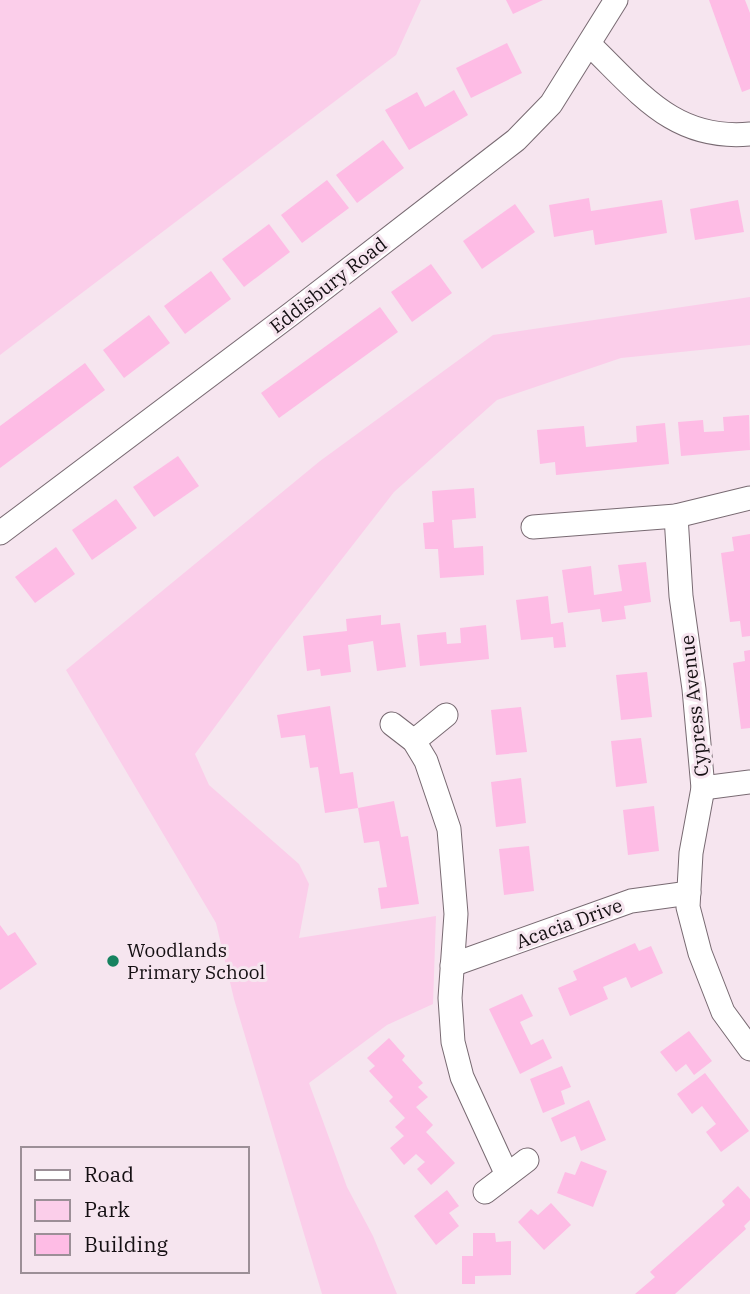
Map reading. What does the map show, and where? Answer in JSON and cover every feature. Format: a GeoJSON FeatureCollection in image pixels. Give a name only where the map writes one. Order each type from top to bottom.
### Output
{"type":"FeatureCollection","features":[{"type":"Feature","properties":{"kind":"street","name":"Eddisbury Road"},"geometry":{"type":"LineString","coordinates":[[0,533],[516,140],[551,104],[616,0]]}},
{"type":"Feature","properties":{"kind":"street"},"geometry":{"type":"LineString","coordinates":[[590,45],[662,113],[679,123],[688,128],[725,136],[750,134]]}},
{"type":"Feature","properties":{"kind":"street"},"geometry":{"type":"LineString","coordinates":[[533,527],[676,516],[750,498]]}},
{"type":"Feature","properties":{"kind":"street","name":"Cypress Avenue"},"geometry":{"type":"LineString","coordinates":[[676,516],[681,596],[694,689],[703,788],[691,853],[688,907],[700,953],[723,1012],[750,1049]]}},
{"type":"Feature","properties":{"kind":"street"},"geometry":{"type":"LineString","coordinates":[[414,741],[446,715]]}},
{"type":"Feature","properties":{"kind":"street"},"geometry":{"type":"LineString","coordinates":[[392,724],[414,741],[426,761],[449,829],[456,914],[450,998],[453,1042],[462,1077],[508,1175]]}},
{"type":"Feature","properties":{"kind":"street"},"geometry":{"type":"LineString","coordinates":[[703,788],[750,782]]}},
{"type":"Feature","properties":{"kind":"street","name":"Acacia Drive"},"geometry":{"type":"LineString","coordinates":[[452,965],[631,901],[689,893]]}},
{"type":"Feature","properties":{"kind":"street"},"geometry":{"type":"LineString","coordinates":[[485,1192],[527,1160]]}},
{"type":"Feature","properties":{"kind":"green space"},"geometry":{"type":"Polygon","coordinates":[[[0,0],[421,0],[396,55],[0,355],[0,0]]]}},
{"type":"Feature","properties":{"kind":"green space"},"geometry":{"type":"Polygon","coordinates":[[[750,297],[750,345],[621,358],[497,400],[394,492],[275,645],[195,754],[209,785],[299,864],[309,884],[299,938],[436,916],[433,1004],[387,1025],[309,1083],[347,1187],[373,1236],[397,1294],[322,1294],[234,999],[216,923],[66,670],[320,461],[493,335],[750,297]]]}},
{"type":"Feature","properties":{"kind":"building"},"geometry":{"type":"Polygon","coordinates":[[[506,0],[543,0],[513,14],[506,0]]]}},
{"type":"Feature","properties":{"kind":"building"},"geometry":{"type":"Polygon","coordinates":[[[709,0],[745,0],[750,13],[750,89],[742,92],[709,0]]]}},
{"type":"Feature","properties":{"kind":"building"},"geometry":{"type":"Polygon","coordinates":[[[507,43],[522,73],[471,98],[456,68],[507,43]]]}},
{"type":"Feature","properties":{"kind":"building"},"geometry":{"type":"Polygon","coordinates":[[[454,90],[468,115],[409,150],[385,110],[417,92],[425,107],[454,90]]]}},
{"type":"Feature","properties":{"kind":"building"},"geometry":{"type":"Polygon","coordinates":[[[383,140],[404,168],[357,203],[336,175],[383,140]]]}},
{"type":"Feature","properties":{"kind":"building"},"geometry":{"type":"Polygon","coordinates":[[[327,180],[349,208],[302,243],[281,215],[327,180]]]}},
{"type":"Feature","properties":{"kind":"building"},"geometry":{"type":"Polygon","coordinates":[[[589,198],[591,211],[662,200],[667,233],[595,245],[593,230],[554,237],[549,205],[589,198]]]}},
{"type":"Feature","properties":{"kind":"building"},"geometry":{"type":"Polygon","coordinates":[[[738,200],[744,232],[695,240],[690,209],[738,200]]]}},
{"type":"Feature","properties":{"kind":"building"},"geometry":{"type":"Polygon","coordinates":[[[515,204],[535,232],[482,269],[463,241],[515,204]]]}},
{"type":"Feature","properties":{"kind":"building"},"geometry":{"type":"Polygon","coordinates":[[[269,224],[290,252],[244,287],[222,259],[269,224]]]}},
{"type":"Feature","properties":{"kind":"building"},"geometry":{"type":"Polygon","coordinates":[[[431,264],[452,293],[412,322],[391,292],[431,264]]]}},
{"type":"Feature","properties":{"kind":"building"},"geometry":{"type":"Polygon","coordinates":[[[211,271],[231,299],[185,334],[164,306],[211,271]]]}},
{"type":"Feature","properties":{"kind":"building"},"geometry":{"type":"Polygon","coordinates":[[[380,307],[398,332],[279,418],[261,393],[380,307]]]}},
{"type":"Feature","properties":{"kind":"building"},"geometry":{"type":"Polygon","coordinates":[[[149,315],[170,343],[124,378],[103,350],[149,315]]]}},
{"type":"Feature","properties":{"kind":"building"},"geometry":{"type":"Polygon","coordinates":[[[85,363],[105,390],[0,468],[0,426],[85,363]]]}},
{"type":"Feature","properties":{"kind":"building"},"geometry":{"type":"Polygon","coordinates":[[[749,415],[750,450],[681,456],[678,422],[703,420],[704,432],[724,431],[723,417],[749,415]]]}},
{"type":"Feature","properties":{"kind":"building"},"geometry":{"type":"Polygon","coordinates":[[[665,423],[669,464],[556,475],[555,462],[540,464],[537,430],[584,426],[586,447],[637,442],[636,426],[665,423]]]}},
{"type":"Feature","properties":{"kind":"building"},"geometry":{"type":"Polygon","coordinates":[[[178,456],[199,486],[154,517],[133,487],[178,456]]]}},
{"type":"Feature","properties":{"kind":"building"},"geometry":{"type":"Polygon","coordinates":[[[474,488],[476,518],[452,520],[454,548],[483,546],[484,575],[440,578],[438,549],[425,549],[423,523],[434,522],[432,491],[474,488]]]}},
{"type":"Feature","properties":{"kind":"building"},"geometry":{"type":"Polygon","coordinates":[[[116,499],[137,528],[92,560],[72,530],[116,499]]]}},
{"type":"Feature","properties":{"kind":"building"},"geometry":{"type":"Polygon","coordinates":[[[750,534],[750,636],[742,637],[740,621],[730,622],[721,553],[734,551],[732,537],[750,534]]]}},
{"type":"Feature","properties":{"kind":"building"},"geometry":{"type":"Polygon","coordinates":[[[56,547],[75,574],[35,603],[15,577],[56,547]]]}},
{"type":"Feature","properties":{"kind":"building"},"geometry":{"type":"Polygon","coordinates":[[[646,562],[651,602],[624,606],[626,619],[602,622],[600,609],[568,613],[562,570],[591,566],[594,595],[622,591],[618,565],[646,562]]]}},
{"type":"Feature","properties":{"kind":"building"},"geometry":{"type":"Polygon","coordinates":[[[548,596],[551,624],[563,622],[566,647],[554,648],[553,637],[521,640],[516,600],[548,596]]]}},
{"type":"Feature","properties":{"kind":"building"},"geometry":{"type":"Polygon","coordinates":[[[381,615],[381,625],[400,623],[406,667],[377,671],[373,641],[348,645],[351,672],[321,676],[320,669],[307,671],[303,636],[347,631],[346,619],[381,615]]]}},
{"type":"Feature","properties":{"kind":"building"},"geometry":{"type":"Polygon","coordinates":[[[486,625],[489,659],[420,666],[417,635],[446,632],[447,644],[461,643],[460,628],[486,625]]]}},
{"type":"Feature","properties":{"kind":"building"},"geometry":{"type":"Polygon","coordinates":[[[750,650],[750,728],[741,729],[733,663],[745,661],[744,651],[750,650]]]}},
{"type":"Feature","properties":{"kind":"building"},"geometry":{"type":"Polygon","coordinates":[[[647,672],[652,717],[621,720],[616,675],[647,672]]]}},
{"type":"Feature","properties":{"kind":"building"},"geometry":{"type":"Polygon","coordinates":[[[330,706],[340,774],[353,772],[358,808],[325,813],[318,767],[310,768],[305,735],[281,738],[277,715],[330,706]]]}},
{"type":"Feature","properties":{"kind":"building"},"geometry":{"type":"Polygon","coordinates":[[[521,707],[527,752],[496,755],[491,710],[521,707]]]}},
{"type":"Feature","properties":{"kind":"building"},"geometry":{"type":"Polygon","coordinates":[[[641,738],[647,783],[616,787],[611,741],[641,738]]]}},
{"type":"Feature","properties":{"kind":"building"},"geometry":{"type":"Polygon","coordinates":[[[521,778],[526,823],[496,827],[491,782],[521,778]]]}},
{"type":"Feature","properties":{"kind":"building"},"geometry":{"type":"Polygon","coordinates":[[[394,801],[401,837],[408,836],[419,904],[381,909],[378,888],[387,887],[379,841],[364,843],[358,808],[394,801]]]}},
{"type":"Feature","properties":{"kind":"building"},"geometry":{"type":"Polygon","coordinates":[[[654,806],[659,851],[628,855],[623,810],[654,806]]]}},
{"type":"Feature","properties":{"kind":"building"},"geometry":{"type":"Polygon","coordinates":[[[529,846],[534,891],[504,895],[499,849],[529,846]]]}},
{"type":"Feature","properties":{"kind":"building"},"geometry":{"type":"Polygon","coordinates":[[[0,925],[8,936],[15,932],[37,964],[0,990],[0,925]]]}},
{"type":"Feature","properties":{"kind":"building"},"geometry":{"type":"Polygon","coordinates":[[[635,943],[639,951],[651,946],[663,973],[631,988],[626,977],[603,987],[608,999],[570,1016],[558,988],[577,980],[573,971],[635,943]]]}},
{"type":"Feature","properties":{"kind":"building"},"geometry":{"type":"Polygon","coordinates":[[[522,994],[533,1016],[520,1022],[531,1045],[543,1039],[552,1058],[520,1074],[489,1009],[522,994]]]}},
{"type":"Feature","properties":{"kind":"building"},"geometry":{"type":"Polygon","coordinates":[[[689,1031],[712,1061],[694,1075],[686,1064],[676,1072],[660,1052],[689,1031]]]}},
{"type":"Feature","properties":{"kind":"building"},"geometry":{"type":"Polygon","coordinates":[[[389,1038],[405,1056],[402,1060],[423,1083],[418,1087],[428,1097],[416,1107],[433,1125],[426,1132],[455,1163],[431,1185],[417,1169],[425,1162],[416,1154],[404,1165],[390,1148],[404,1136],[395,1127],[405,1118],[389,1101],[393,1097],[369,1071],[375,1066],[367,1058],[389,1038]]]}},
{"type":"Feature","properties":{"kind":"building"},"geometry":{"type":"Polygon","coordinates":[[[562,1066],[571,1087],[561,1091],[565,1104],[543,1113],[530,1079],[562,1066]]]}},
{"type":"Feature","properties":{"kind":"building"},"geometry":{"type":"Polygon","coordinates":[[[705,1073],[749,1131],[721,1152],[706,1132],[716,1124],[702,1106],[692,1114],[677,1094],[705,1073]]]}},
{"type":"Feature","properties":{"kind":"building"},"geometry":{"type":"Polygon","coordinates":[[[589,1100],[606,1140],[581,1151],[575,1136],[561,1142],[551,1118],[589,1100]]]}},
{"type":"Feature","properties":{"kind":"building"},"geometry":{"type":"Polygon","coordinates":[[[581,1161],[607,1171],[593,1207],[557,1193],[565,1172],[575,1175],[581,1161]]]}},
{"type":"Feature","properties":{"kind":"building"},"geometry":{"type":"Polygon","coordinates":[[[738,1186],[750,1199],[750,1220],[744,1226],[746,1229],[675,1294],[635,1294],[655,1277],[650,1272],[725,1205],[722,1201],[738,1186]]]}},
{"type":"Feature","properties":{"kind":"building"},"geometry":{"type":"Polygon","coordinates":[[[447,1190],[459,1206],[449,1213],[459,1226],[436,1245],[414,1216],[447,1190]]]}},
{"type":"Feature","properties":{"kind":"building"},"geometry":{"type":"Polygon","coordinates":[[[551,1203],[571,1225],[544,1250],[518,1222],[531,1209],[538,1215],[551,1203]]]}},
{"type":"Feature","properties":{"kind":"building"},"geometry":{"type":"Polygon","coordinates":[[[473,1233],[495,1233],[496,1242],[511,1241],[511,1275],[475,1276],[475,1284],[462,1284],[462,1256],[473,1256],[473,1233]]]}},
{"type":"Feature","properties":{"kind":"place","name":"Woodlands Primary School"},"geometry":{"type":"Point","coordinates":[113,961]}}]}
